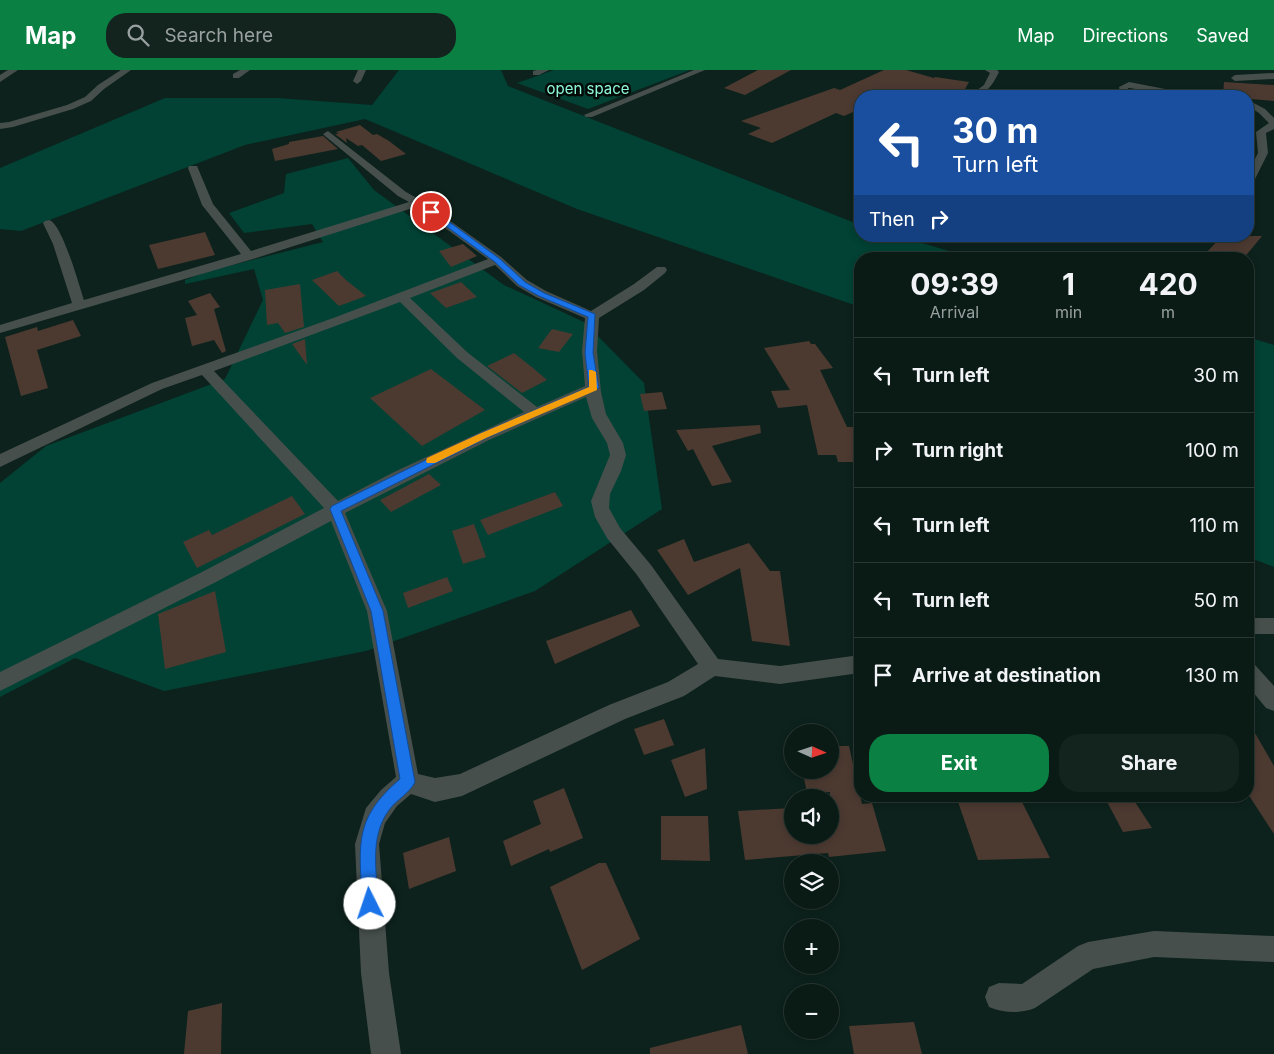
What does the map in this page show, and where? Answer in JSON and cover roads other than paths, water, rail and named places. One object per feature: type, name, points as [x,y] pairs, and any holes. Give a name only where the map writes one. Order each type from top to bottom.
[{"type":"street","points":[[0,80],[14,70]]},
{"type":"street","points":[[0,126],[10,125],[70,107],[88,99],[100,87],[126,70]]},
{"type":"street","points":[[236,76],[246,70]]},
{"type":"street","points":[[356,81],[362,70]]},
{"type":"street","points":[[536,73],[545,70]]},
{"type":"street","points":[[589,115],[701,70]]},
{"type":"street","points":[[982,90],[987,87],[995,72],[990,70]]},
{"type":"street","points":[[1232,74],[1274,76]]},
{"type":"street","points":[[1232,74],[1239,87]]},
{"type":"street","points":[[1124,90],[1123,87],[1129,85],[1155,90]]},
{"type":"street","points":[[1254,107],[1274,114]]},
{"type":"street","points":[[1254,108],[1274,123],[1271,127],[1261,132],[1264,154],[1254,172]]},
{"type":"street","points":[[328,134],[402,194],[418,203],[497,260],[522,283],[541,294],[592,316]]},
{"type":"street","points":[[193,168],[208,205],[249,256]]},
{"type":"street","points":[[0,329],[249,256],[418,203]]},
{"type":"street","points":[[49,223],[59,244],[80,306]]},
{"type":"street","points":[[0,461],[149,390],[497,260]]},
{"type":"street","points":[[592,316],[615,300],[639,288],[661,270]]},
{"type":"street","points":[[402,297],[462,355],[535,413]]},
{"type":"street","points":[[592,316],[589,353],[598,414],[617,448],[618,462],[604,488],[599,506],[608,524],[645,572],[712,667]]},
{"type":"street","points":[[204,369],[335,509],[377,611],[408,782]]},
{"type":"street","points":[[0,682],[206,578],[335,509],[482,436],[594,388]]},
{"type":"street","points":[[1254,626],[1274,626]]},
{"type":"street","points":[[408,782],[435,790],[462,785],[618,712],[676,689],[712,667],[780,674],[854,665]]},
{"type":"street","points":[[1254,679],[1274,702]]},
{"type":"street","points":[[386,1054],[375,973],[368,844],[375,817],[389,798],[408,782]]},
{"type":"street","points":[[999,997],[1025,998],[1088,956],[1154,944],[1274,949]]},
{"type":"park label","name":"open space","points":[[588,89]]}]
